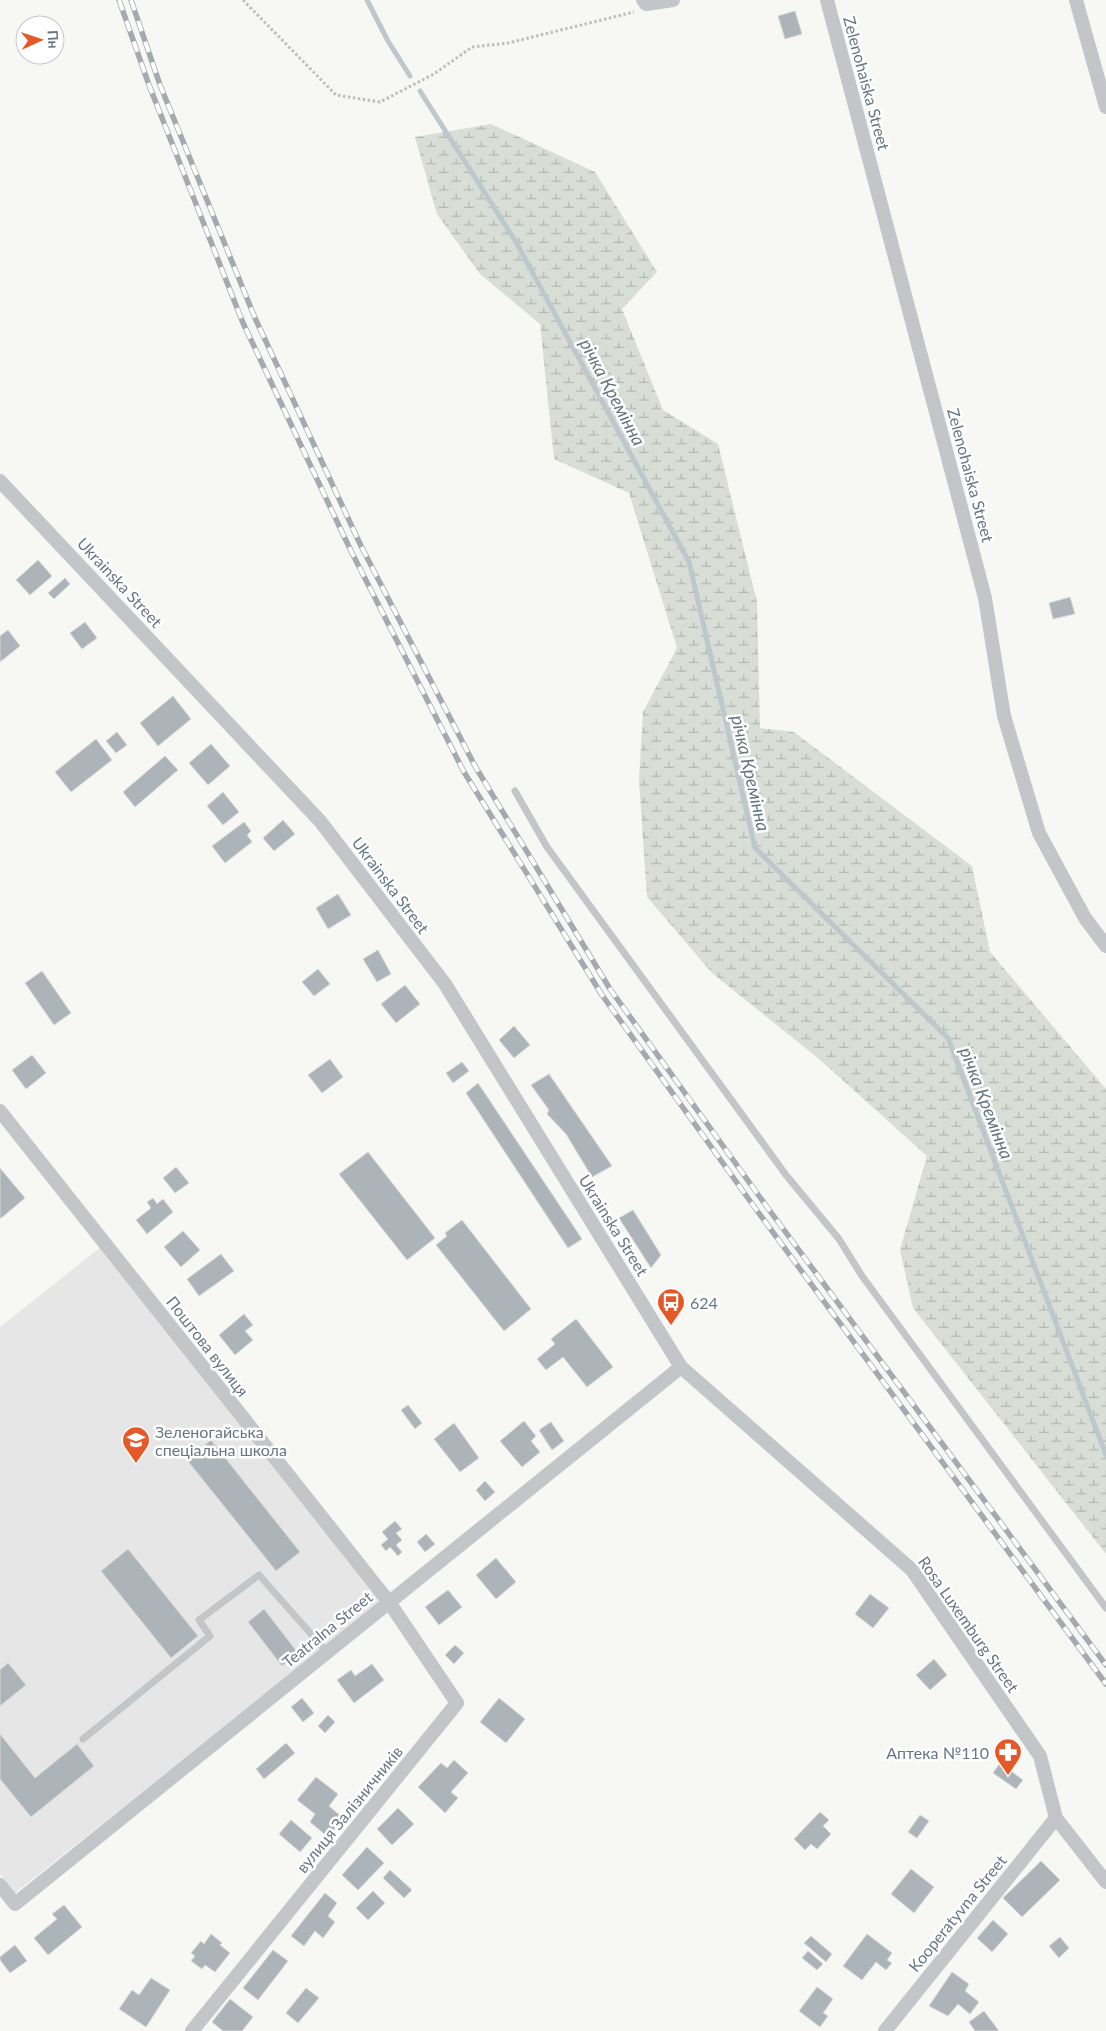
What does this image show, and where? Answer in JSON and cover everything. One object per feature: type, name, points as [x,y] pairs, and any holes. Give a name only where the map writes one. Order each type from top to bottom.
[{"type":"street","points":[[644,2],[674,0]]},
{"type":"street","name":"Zelenohaiska Street","points":[[827,0],[985,598],[1004,716],[1039,833],[1086,918],[1106,946]]},
{"type":"street","points":[[1076,0],[1106,107]]},
{"type":"street","name":"Ukrainska Street","points":[[0,481],[320,820],[445,984],[681,1367]]},
{"type":"street","name":"Поштова вулиця","points":[[0,1111],[389,1602]]},
{"type":"street","name":"Teatralna Street","points":[[0,1885],[14,1904],[681,1367]]},
{"type":"street","name":"Rosa Luxemburg Street","points":[[681,1367],[912,1570],[1040,1756],[1056,1818],[1106,1882]]},
{"type":"street","name":"вулиця Залізничників","points":[[192,2031],[457,1703],[389,1602]]},
{"type":"street","name":"Kooperatyvna Street","points":[[885,2031],[1056,1818]]},
{"type":"lane","points":[[514,791],[547,847],[786,1175],[839,1239],[862,1276],[1106,1608]]},
{"type":"lane","points":[[83,1739],[210,1636],[199,1620],[259,1575],[327,1652]]},
{"type":"path","points":[[242,0],[336,95],[380,102],[434,74],[472,47],[508,42],[632,14],[644,2]]},
{"type":"shaded area","name":"Зеленогайська спеціальна школа","points":[[101,1247],[382,1602],[15,1893],[0,1874],[0,1327]]},
{"type":"green space","points":[[491,124],[595,172],[657,272],[622,309],[663,410],[718,444],[757,602],[760,728],[794,732],[972,866],[990,952],[1106,1089],[1106,1554],[913,1308],[900,1250],[927,1156],[819,1059],[712,973],[647,897],[639,780],[643,712],[677,648],[629,493],[554,459],[540,324],[480,274],[437,214],[415,137]]},
{"type":"building","points":[[795,11],[802,34],[785,39],[778,16]]},
{"type":"building","points":[[38,560],[52,576],[30,595],[16,580]]},
{"type":"building","points":[[65,578],[70,584],[54,599],[48,593]]},
{"type":"building","points":[[1070,597],[1075,614],[1053,619],[1049,603]]},
{"type":"building","points":[[85,622],[97,638],[82,649],[70,633]]},
{"type":"building","points":[[8,630],[20,646],[0,662],[0,636]]},
{"type":"building","points":[[173,696],[191,719],[158,746],[140,723]]},
{"type":"building","points":[[117,732],[127,745],[116,753],[106,741]]},
{"type":"building","points":[[96,739],[112,760],[71,792],[55,772]]},
{"type":"building","points":[[211,744],[230,766],[208,785],[189,763]]},
{"type":"building","points":[[165,756],[178,770],[135,807],[123,792]]},
{"type":"building","points":[[223,792],[239,812],[223,825],[207,806]]},
{"type":"building","points":[[283,820],[295,834],[274,851],[263,838]]},
{"type":"building","points":[[244,822],[251,831],[247,835],[252,842],[225,863],[212,846]]},
{"type":"building","points":[[338,894],[351,915],[328,929],[316,908]]},
{"type":"building","points":[[378,950],[391,974],[377,982],[363,959]]},
{"type":"building","points":[[318,969],[330,984],[314,996],[302,982]]},
{"type":"building","points":[[42,971],[71,1013],[54,1025],[25,983]]},
{"type":"building","points":[[405,985],[420,1004],[396,1023],[381,1004]]},
{"type":"building","points":[[514,1026],[530,1045],[514,1058],[499,1040]]},
{"type":"building","points":[[32,1055],[46,1073],[26,1089],[12,1070]]},
{"type":"building","points":[[330,1059],[343,1077],[322,1093],[308,1075]]},
{"type":"building","points":[[462,1062],[469,1071],[453,1083],[446,1073]]},
{"type":"building","points":[[549,1074],[612,1166],[592,1177],[566,1134],[547,1114],[549,1110],[531,1085]]},
{"type":"building","points":[[478,1083],[582,1239],[568,1248],[466,1093]]},
{"type":"building","points":[[368,1152],[435,1238],[407,1260],[339,1174]]},
{"type":"building","points":[[176,1167],[189,1183],[175,1193],[163,1178]]},
{"type":"building","points":[[0,1168],[25,1198],[0,1219]]},
{"type":"building","points":[[153,1198],[157,1204],[163,1199],[173,1212],[147,1234],[136,1220],[151,1208],[147,1202]]},
{"type":"building","points":[[633,1210],[661,1255],[651,1268],[619,1218]]},
{"type":"building","points":[[462,1220],[531,1309],[504,1331],[436,1245],[447,1236],[445,1233]]},
{"type":"building","points":[[183,1231],[200,1250],[181,1267],[164,1247]]},
{"type":"building","points":[[221,1254],[234,1271],[199,1296],[187,1279]]},
{"type":"building","points":[[244,1314],[253,1325],[245,1331],[253,1340],[235,1355],[219,1335]]},
{"type":"building","points":[[576,1319],[613,1367],[587,1387],[563,1357],[546,1370],[537,1359],[555,1344],[551,1339]]},
{"type":"building","points":[[408,1405],[422,1423],[415,1429],[401,1410]]},
{"type":"building","points":[[524,1421],[536,1436],[531,1441],[540,1452],[522,1467],[500,1441]]},
{"type":"building","points":[[551,1422],[564,1441],[552,1450],[539,1430]]},
{"type":"building","points":[[454,1423],[479,1458],[460,1472],[434,1439]]},
{"type":"building","points":[[211,1440],[300,1552],[276,1571],[187,1460]]},
{"type":"building","points":[[485,1481],[495,1492],[485,1501],[476,1490]]},
{"type":"building","points":[[395,1521],[402,1529],[396,1533],[402,1540],[396,1545],[402,1552],[398,1556],[390,1547],[386,1551],[381,1545],[388,1539],[382,1532]]},
{"type":"building","points":[[426,1534],[435,1544],[425,1552],[417,1542]]},
{"type":"building","points":[[128,1549],[198,1636],[171,1658],[101,1571]]},
{"type":"building","points":[[496,1558],[516,1582],[496,1599],[476,1575]]},
{"type":"building","points":[[448,1590],[462,1607],[439,1625],[425,1607]]},
{"type":"building","points":[[870,1594],[889,1608],[873,1628],[855,1614]]},
{"type":"building","points":[[264,1609],[298,1653],[282,1666],[248,1622]]},
{"type":"building","points":[[455,1645],[464,1653],[454,1664],[445,1655]]},
{"type":"building","points":[[934,1659],[947,1675],[930,1690],[916,1675]]},
{"type":"building","points":[[8,1663],[26,1685],[0,1706],[0,1670]]},
{"type":"building","points":[[372,1664],[384,1680],[354,1703],[337,1680],[351,1670],[355,1676]]},
{"type":"building","points":[[302,1698],[314,1713],[303,1722],[291,1707]]},
{"type":"building","points":[[499,1698],[525,1719],[506,1743],[480,1722]]},
{"type":"building","points":[[328,1715],[335,1722],[325,1733],[318,1726]]},
{"type":"building","points":[[0,1734],[35,1778],[77,1744],[94,1766],[31,1817],[0,1779]]},
{"type":"building","points":[[286,1743],[295,1753],[264,1779],[256,1769]]},
{"type":"building","points":[[454,1760],[468,1773],[451,1792],[458,1798],[445,1813],[418,1787],[441,1763],[447,1768]]},
{"type":"building","name":"Аптека №110","points":[[1000,1763],[1023,1780],[1016,1789],[993,1773]]},
{"type":"building","points":[[316,1777],[338,1794],[329,1806],[343,1818],[328,1837],[310,1822],[315,1814],[297,1800]]},
{"type":"building","points":[[398,1808],[414,1824],[392,1845],[377,1829]]},
{"type":"building","points":[[820,1812],[829,1820],[823,1826],[831,1834],[817,1849],[811,1844],[805,1850],[794,1839]]},
{"type":"building","points":[[920,1815],[929,1821],[917,1838],[908,1832]]},
{"type":"building","points":[[291,1820],[312,1838],[300,1852],[279,1834]]},
{"type":"building","points":[[367,1847],[384,1863],[358,1890],[342,1875]]},
{"type":"building","points":[[1041,1861],[1060,1880],[1022,1917],[1003,1898]]},
{"type":"building","points":[[911,1869],[934,1887],[914,1913],[891,1894]]},
{"type":"building","points":[[390,1870],[412,1890],[404,1898],[383,1878]]},
{"type":"building","points":[[373,1891],[385,1903],[368,1920],[356,1908]]},
{"type":"building","points":[[325,1893],[337,1903],[328,1916],[335,1922],[323,1938],[315,1931],[304,1946],[291,1936]]},
{"type":"building","points":[[64,1905],[82,1927],[48,1955],[34,1938],[57,1919],[52,1914]]},
{"type":"building","points":[[993,1920],[1008,1934],[992,1952],[977,1938]]},
{"type":"building","points":[[211,1934],[230,1953],[215,1972],[205,1965],[202,1969],[191,1961],[195,1956],[191,1953],[201,1941],[204,1944]]},
{"type":"building","points":[[867,1934],[892,1953],[887,1960],[892,1963],[886,1970],[876,1962],[862,1980],[843,1966]]},
{"type":"building","points":[[811,1936],[832,1954],[826,1962],[804,1943]]},
{"type":"building","points":[[1060,1937],[1069,1948],[1059,1958],[1049,1946]]},
{"type":"building","points":[[15,1945],[27,1961],[10,1973],[0,1960],[0,1957]]},
{"type":"building","points":[[273,1950],[288,1961],[258,2000],[243,1988]]},
{"type":"building","points":[[808,1951],[823,1964],[817,1970],[802,1958]]},
{"type":"building","points":[[952,1972],[969,1984],[965,1991],[979,2002],[970,2014],[958,2004],[948,2016],[929,2006]]},
{"type":"building","points":[[151,1978],[170,1990],[146,2027],[119,2009],[132,1990],[139,1995]]},
{"type":"building","points":[[817,1987],[833,1999],[823,2013],[828,2016],[820,2027],[799,2011]]},
{"type":"building","points":[[306,1988],[319,1998],[298,2023],[286,2013]]},
{"type":"building","points":[[230,1999],[253,2017],[242,2031],[223,2031],[212,2022]]},
{"type":"building","points":[[984,2011],[999,2031],[975,2031],[969,2022]]},
{"type":"waterway","name":"річка Кремінна","points":[[367,0],[388,41],[410,76]]},
{"type":"waterway","name":"річка Кремінна","points":[[420,91],[516,242],[689,562],[755,848],[948,1038],[1106,1455]]},
{"type":"railway","points":[[119,0],[149,85],[243,323],[351,551],[464,772],[602,995],[758,1212],[1106,1684]]},
{"type":"railway","points":[[131,0],[160,85],[255,318],[361,546],[475,766],[610,989],[767,1207],[1106,1665]]},
{"type":"place","name":"624","points":[[671,1326]]},
{"type":"place","name":"Зеленогайська спеціальна школа","points":[[136,1464]]},
{"type":"place","name":"Аптека №110","points":[[1008,1776]]}]
